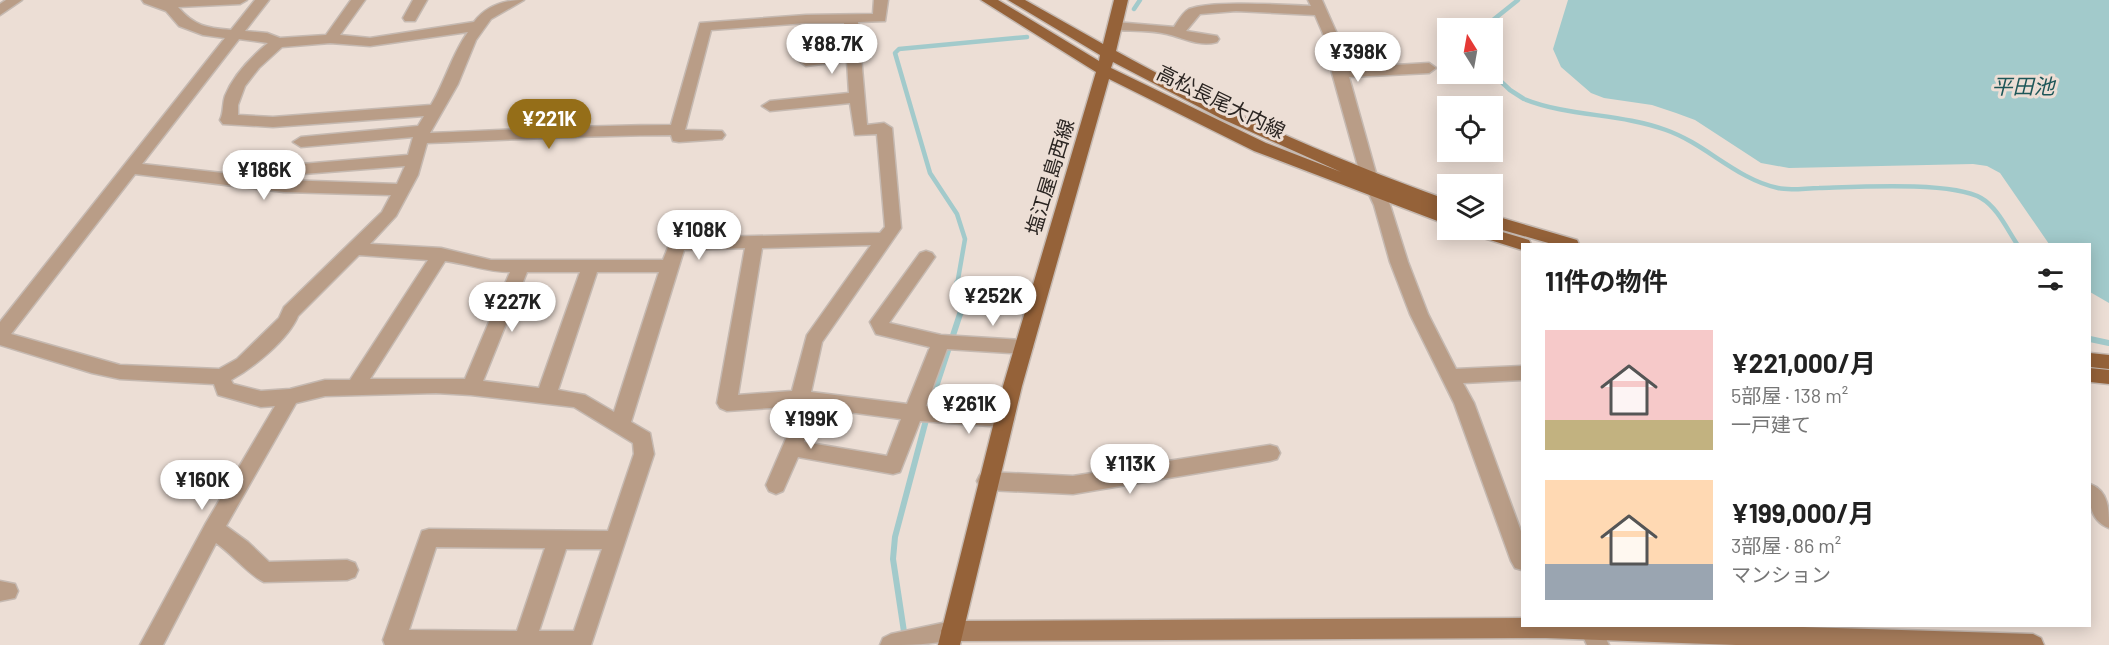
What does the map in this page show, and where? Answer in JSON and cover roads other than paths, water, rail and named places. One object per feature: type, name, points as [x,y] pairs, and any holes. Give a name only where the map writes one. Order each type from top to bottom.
[{"type":"main road","name":"高松長尾大内線","points":[[988,0],[1260,147],[1437,215]]},
{"type":"main road","name":"高松長尾大内線","points":[[1014,0],[1106,62],[1369,177],[1437,202]]},
{"type":"main road","name":"塩江屋島西線","points":[[950,638],[987,482],[1067,194],[1091,119],[1121,0]]},
{"type":"main road","points":[[1503,224],[1567,243]]},
{"type":"main road","points":[[1503,238],[1521,243]]},
{"type":"main road","points":[[2091,360],[2109,362]]},
{"type":"main road","points":[[2091,375],[2109,377]]},
{"type":"street","points":[[0,11],[15,0]]},
{"type":"street","points":[[154,2],[240,0]]},
{"type":"street","points":[[262,0],[129,168],[0,337],[92,366],[120,372],[221,377],[244,364],[286,322],[290,312],[387,216],[402,190],[422,135],[451,84],[478,26],[495,10],[517,0]]},
{"type":"street","points":[[330,39],[358,0]]},
{"type":"street","points":[[410,18],[420,0]]},
{"type":"street","points":[[717,135],[680,137],[677,130],[705,26],[806,19],[880,18],[881,0]]},
{"type":"street","points":[[154,2],[171,8],[184,23],[208,32],[267,37],[278,43]]},
{"type":"street","points":[[1178,32],[1192,12],[1200,9],[1318,6],[1331,36],[1339,73],[1369,177],[1378,194],[1403,273],[1419,314],[1464,403],[1493,476],[1521,558]]},
{"type":"street","points":[[776,485],[792,448],[806,399],[813,340],[893,228],[884,128],[860,131],[851,20]]},
{"type":"street","points":[[436,110],[273,122],[228,120],[231,114],[230,97],[268,50],[278,43],[330,39],[370,42],[478,26]]},
{"type":"street","points":[[1115,26],[1167,29],[1193,38],[1212,39]]},
{"type":"street","points":[[806,61],[854,56]]},
{"type":"street","points":[[1339,73],[1429,68]]},
{"type":"street","points":[[770,106],[857,97]]},
{"type":"street","points":[[284,186],[310,119]]},
{"type":"street","points":[[301,142],[422,135],[539,134],[578,130],[677,130]]},
{"type":"street","points":[[290,170],[414,160]]},
{"type":"street","points":[[129,168],[284,186],[402,190]]},
{"type":"street","points":[[620,425],[677,244],[885,239]]},
{"type":"street","points":[[755,242],[727,403],[806,399],[923,413],[1004,419]]},
{"type":"street","points":[[357,248],[473,258],[490,266],[670,266]]},
{"type":"street","points":[[355,387],[441,254]]},
{"type":"street","points":[[926,257],[879,322],[882,329],[948,342],[1024,347]]},
{"type":"street","points":[[471,387],[521,266]]},
{"type":"street","points":[[546,396],[591,266]]},
{"type":"street","points":[[792,448],[893,466],[923,413],[948,342]]},
{"type":"street","points":[[1450,377],[1521,373]]},
{"type":"street","points":[[221,377],[225,390],[261,399],[290,397],[325,388],[436,385],[578,400],[643,440],[644,454],[581,643],[394,640],[429,538],[615,540]]},
{"type":"street","points":[[151,645],[213,529],[290,397]]},
{"type":"street","points":[[987,482],[1073,485],[1270,453]]},
{"type":"street","points":[[2091,494],[2109,519]]},
{"type":"street","points":[[213,529],[241,549],[264,572],[347,570]]},
{"type":"street","points":[[525,641],[559,539]]},
{"type":"street","points":[[903,642],[950,638],[1123,638],[1546,627],[1595,637],[2033,645]]},
{"type":"water","name":"平田池","points":[[1568,0],[2109,0],[2109,303],[2091,293],[2091,243],[2048,243],[2000,173],[1987,166],[1973,164],[1789,168],[1761,163],[1695,120],[1652,105],[1604,98],[1591,93],[1561,67],[1553,49]]},
{"type":"waterway","points":[[1134,9],[1140,0]]},
{"type":"waterway","points":[[1496,18],[1518,0]]},
{"type":"waterway","points":[[957,284],[965,239],[957,214],[930,173],[895,53],[899,49],[1027,37]]},
{"type":"waterway","points":[[1503,83],[1524,99],[1541,105],[1631,121],[1666,130],[1681,136],[1748,177],[1778,188],[1903,186],[1949,189],[1967,193],[1981,198],[1992,207],[2016,243]]},
{"type":"waterway","points":[[906,645],[893,559],[895,537],[930,405],[961,311],[957,284]]},
{"type":"waterway","points":[[2091,339],[2109,343]]}]
